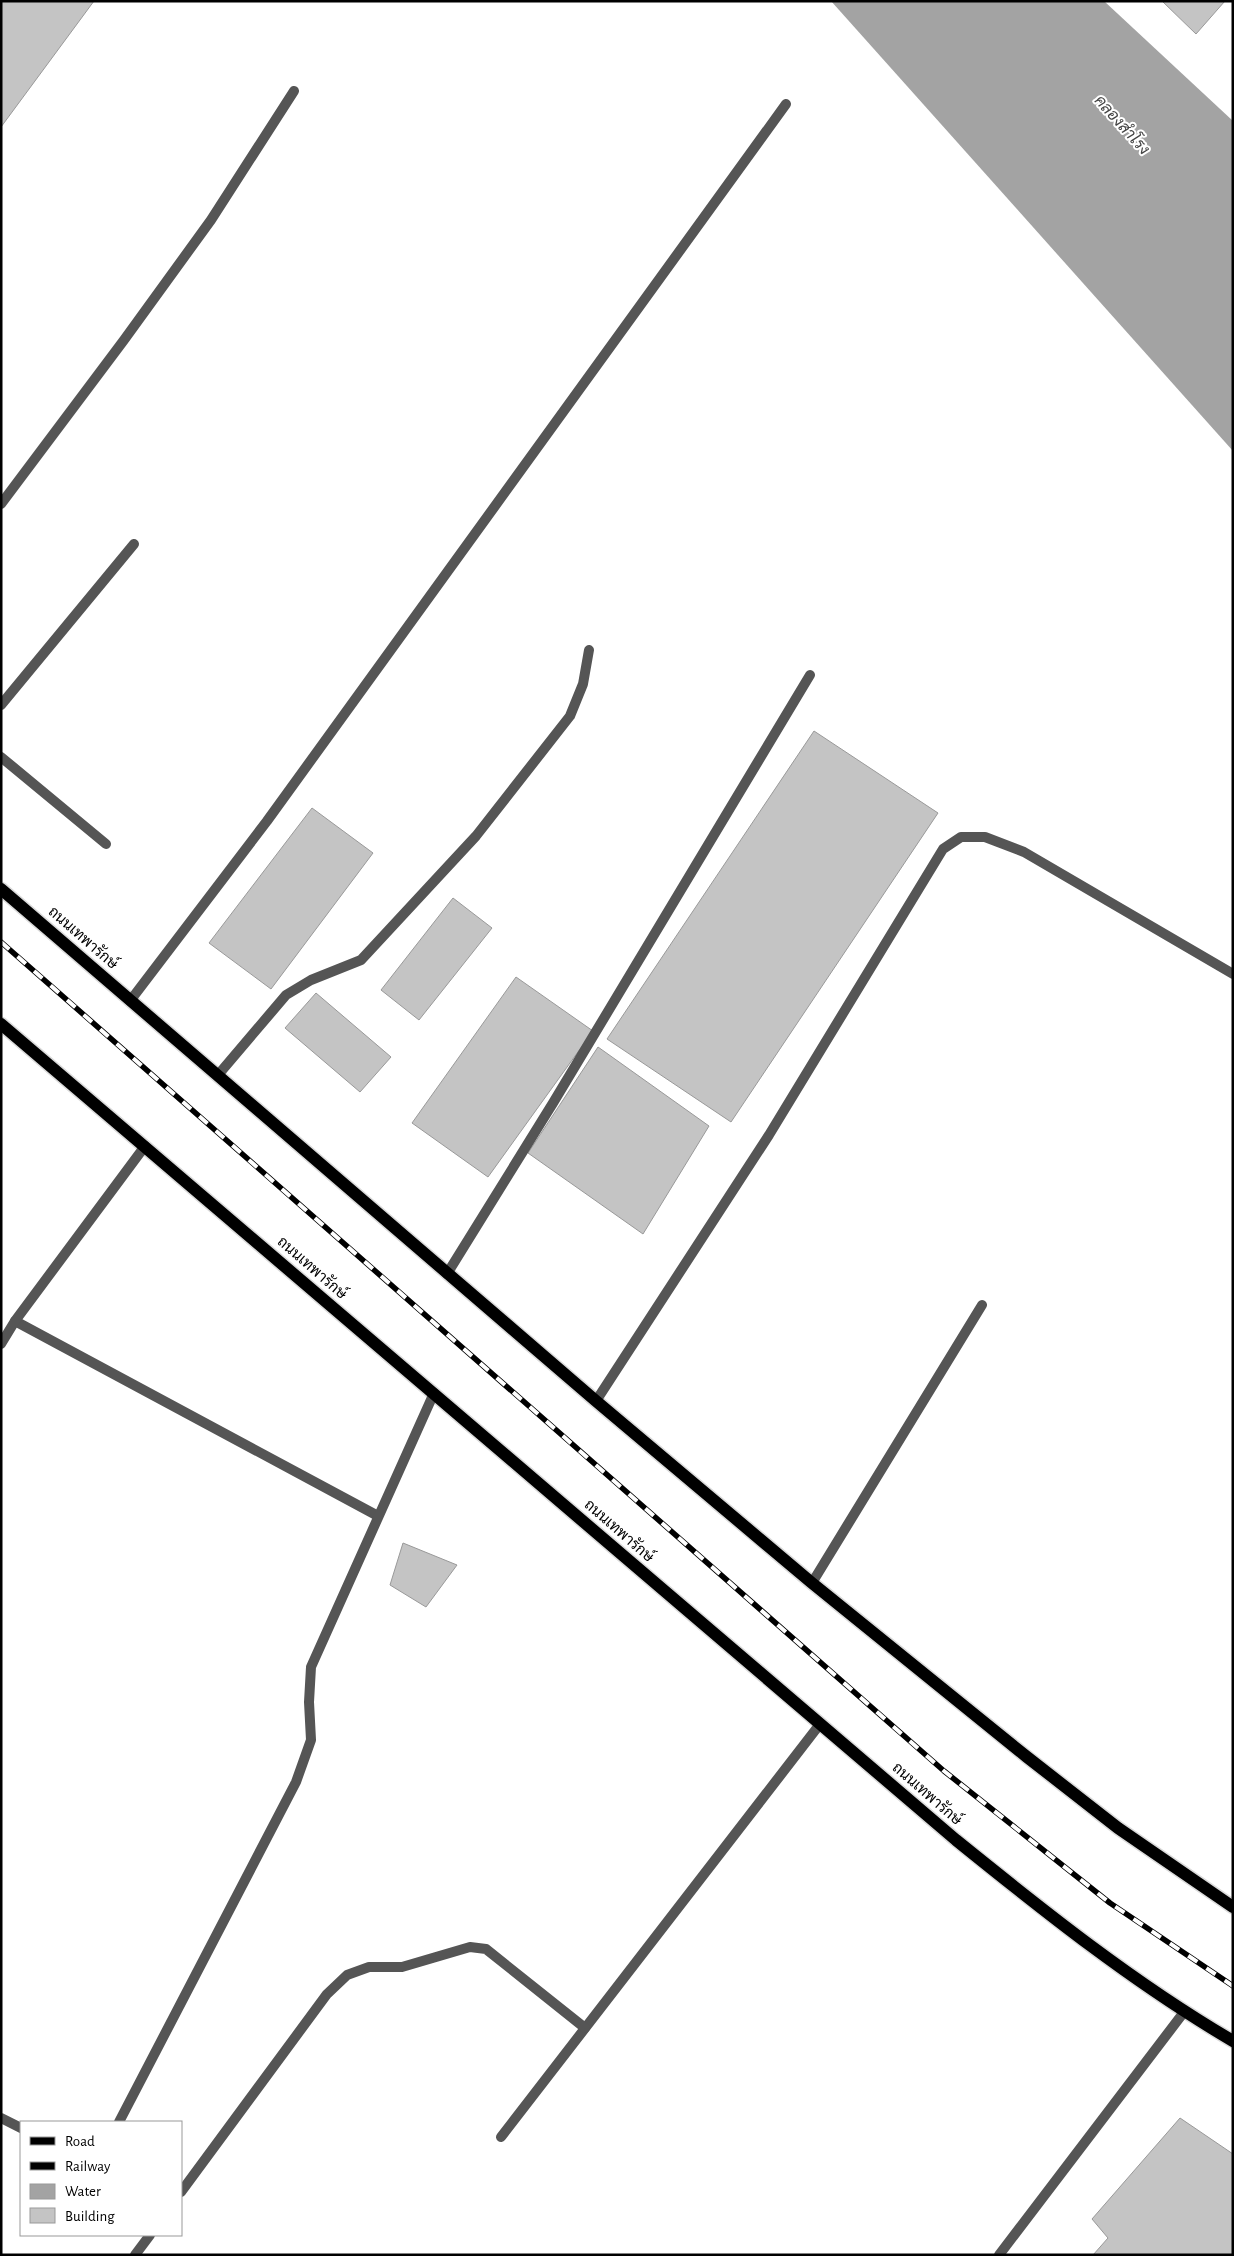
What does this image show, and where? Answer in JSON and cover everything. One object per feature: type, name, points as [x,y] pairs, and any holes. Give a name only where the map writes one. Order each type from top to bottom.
[{"type":"main road","name":"ถนนเทพารักษ์","points":[[1,888],[596,1402],[812,1583],[1118,1828],[1233,1907]]},
{"type":"main road","name":"ถนนเทพารักษ์","points":[[1,1024],[956,1840],[1101,1955],[1184,2012],[1233,2041]]},
{"type":"street","points":[[1,504],[211,220],[294,91]]},
{"type":"street","points":[[130,1001],[267,821],[786,104]]},
{"type":"street","points":[[1,705],[134,544]]},
{"type":"street","points":[[218,1075],[286,995],[311,980],[361,960],[476,836],[570,716],[583,684],[589,650]]},
{"type":"street","points":[[447,1274],[553,1103],[810,675]]},
{"type":"street","points":[[1,757],[106,844]]},
{"type":"street","points":[[596,1402],[769,1135],[943,849],[961,837],[985,837],[1024,852],[1233,974]]},
{"type":"street","points":[[1,1344],[15,1321],[145,1146]]},
{"type":"street","points":[[812,1583],[982,1305]]},
{"type":"street","points":[[15,1321],[378,1516]]},
{"type":"street","points":[[120,2121],[296,1782],[311,1740],[309,1702],[311,1667],[434,1394]]},
{"type":"street","points":[[501,2137],[820,1724]]},
{"type":"street","points":[[182,2191],[327,1994],[347,1975],[369,1967],[402,1967],[470,1947],[486,1949],[585,2028]]},
{"type":"street","points":[[999,2255],[1184,2012]]},
{"type":"street","points":[[1,2118],[20,2128]]},
{"type":"street","points":[[136,2255],[149,2236]]},
{"type":"water","name":"คลองสำโรง","points":[[831,1],[1104,1],[1233,121],[1233,451]]},
{"type":"building","points":[[1,1],[94,1],[1,127]]},
{"type":"building","points":[[1162,1],[1225,1],[1196,34]]},
{"type":"building","points":[[814,731],[938,813],[731,1122],[607,1039]]},
{"type":"building","points":[[312,808],[373,853],[271,989],[209,943]]},
{"type":"building","points":[[453,898],[492,928],[419,1020],[381,990]]},
{"type":"building","points":[[516,977],[593,1031],[488,1177],[412,1123]]},
{"type":"building","points":[[316,993],[391,1057],[360,1092],[285,1028]]},
{"type":"building","points":[[598,1047],[709,1126],[643,1234],[528,1153]]},
{"type":"building","points":[[403,1543],[457,1565],[426,1607],[390,1585]]},
{"type":"building","points":[[1180,2118],[1233,2154],[1233,2255],[1093,2255],[1108,2238],[1092,2219]]},
{"type":"railway","points":[[1,942],[944,1771],[1110,1903],[1233,1986]]}]
